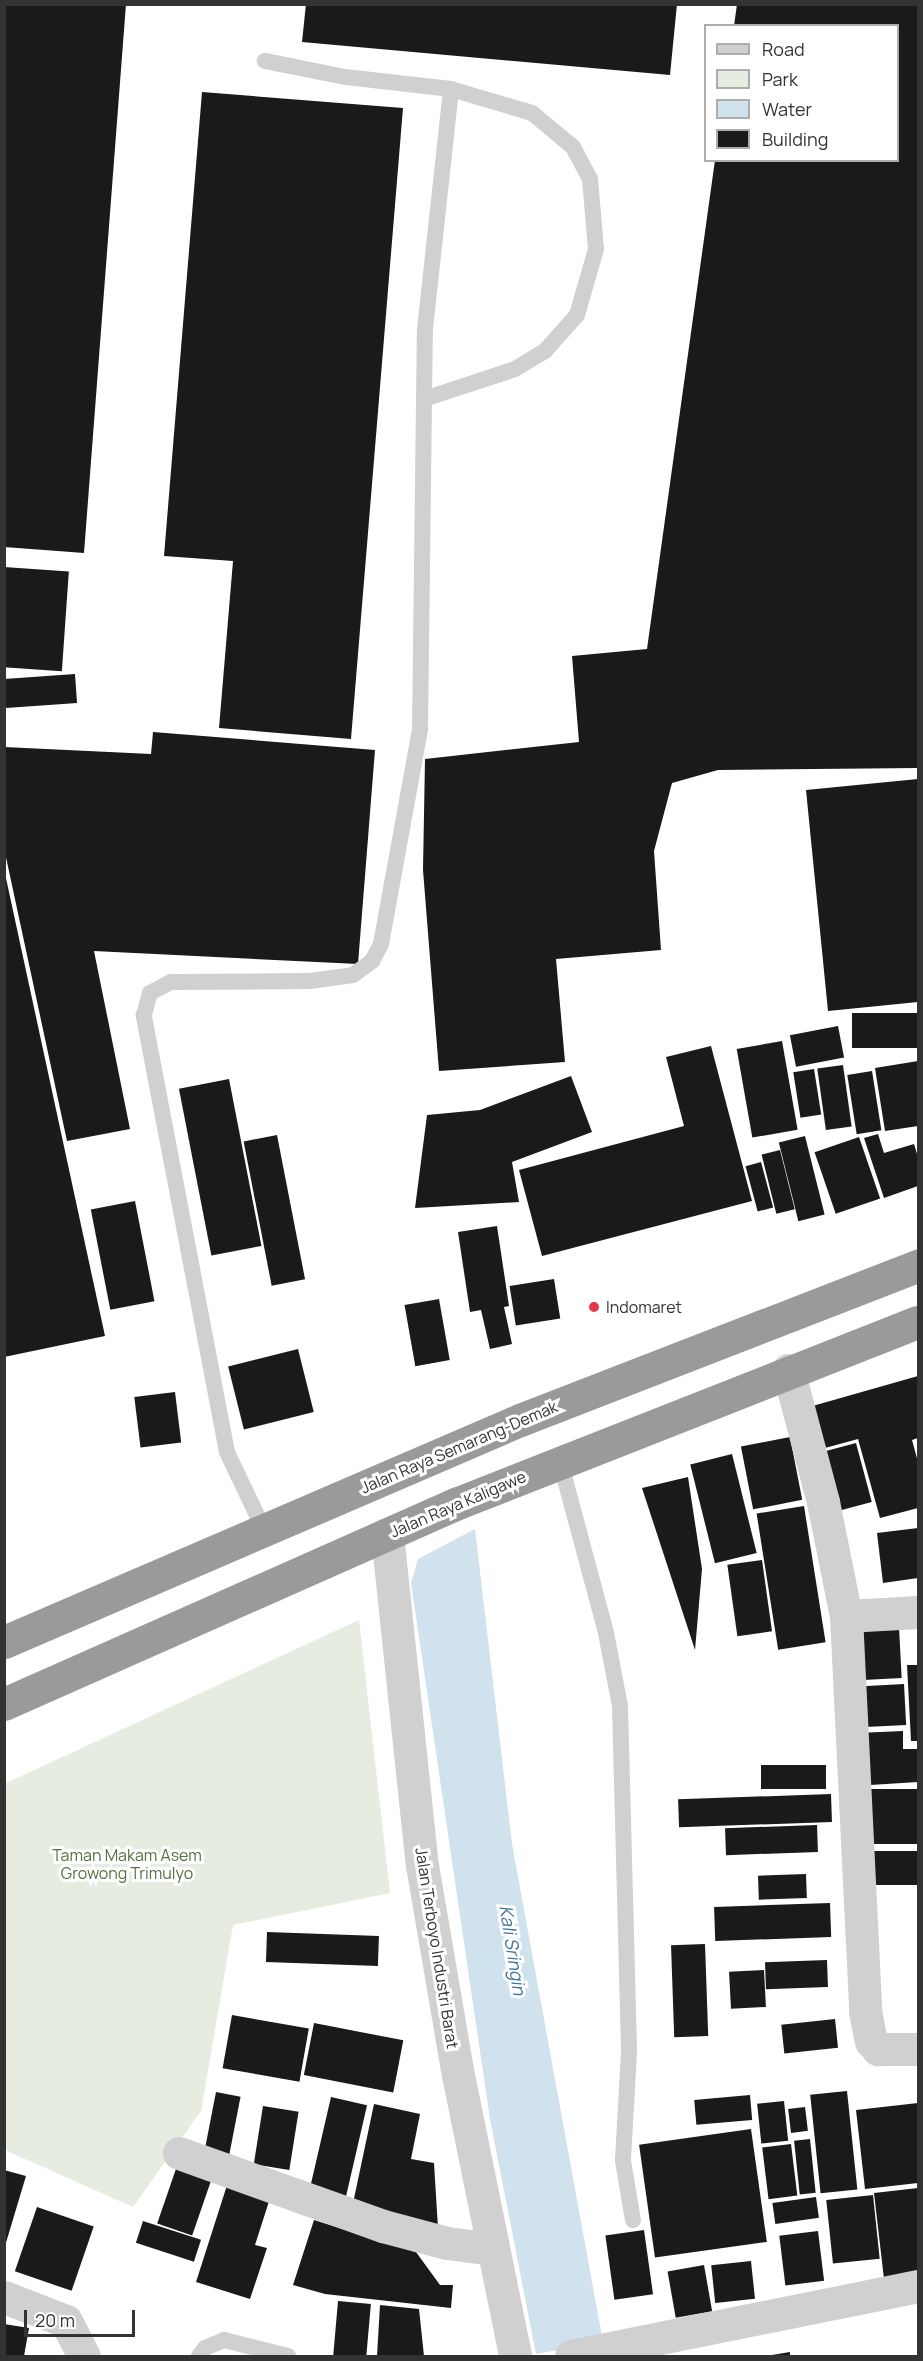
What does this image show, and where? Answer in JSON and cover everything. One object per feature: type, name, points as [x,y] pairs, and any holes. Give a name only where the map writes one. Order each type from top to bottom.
[{"type":"highway","name":"Jalan Raya Semarang-Demak","points":[[4,1642],[520,1420],[918,1266]]},
{"type":"highway","name":"Jalan Raya Kaligawe","points":[[4,1704],[388,1546],[560,1461],[788,1370],[918,1322]]},
{"type":"street","points":[[788,1370],[824,1502],[846,1616],[865,2011],[872,2041],[879,2049],[918,2049]]},
{"type":"street","name":"Jalan Terboyo Industri Barat","points":[[388,1546],[422,1865],[515,2356]]},
{"type":"street","points":[[846,1616],[918,1612]]},
{"type":"street","points":[[178,2153],[382,2226],[447,2243],[493,2249]]},
{"type":"street","points":[[571,2356],[623,2349],[918,2286]]},
{"type":"street","points":[[4,2297],[66,2321],[84,2356]]},
{"type":"lane","points":[[265,61],[345,77],[451,89],[532,113],[573,147],[590,179],[596,249],[577,315],[545,351],[515,369],[424,399]]},
{"type":"lane","points":[[264,1530],[233,1467],[211,1378],[144,1015],[150,993],[171,982],[310,981],[353,975],[372,961],[381,944],[420,729],[425,329],[451,89]]},
{"type":"lane","points":[[560,1461],[606,1633],[620,1706],[629,2052],[623,2161],[633,2220]]},
{"type":"lane","points":[[199,2356],[214,2342],[224,2340],[288,2356]]},
{"type":"green space","name":"Taman Makam Asem Growong Trimulyo","points":[[359,1620],[390,1893],[233,1925],[201,2111],[133,2207],[5,2150],[4,1784]]},
{"type":"water","name":"Kali Sringin","points":[[475,1529],[512,1844],[603,2342],[536,2354],[490,2119],[411,1583],[418,1559]]},
{"type":"building","points":[[4,4],[126,4],[84,553],[4,547]]},
{"type":"building","points":[[306,4],[677,4],[670,75],[302,42]]},
{"type":"building","points":[[737,4],[918,4],[918,768],[718,770],[672,783],[654,851],[661,950],[556,959],[565,1062],[439,1071],[423,870],[425,759],[579,742],[572,656],[647,649],[715,162],[899,162],[899,24],[734,24]]},
{"type":"building","points":[[202,92],[403,108],[351,739],[219,728],[233,561],[164,556]]},
{"type":"building","points":[[4,567],[69,572],[62,671],[4,667]]},
{"type":"building","points":[[75,674],[77,703],[6,708],[4,679]]},
{"type":"building","points":[[153,732],[375,750],[358,964],[94,951],[130,1129],[67,1141],[4,848],[4,747],[151,754]]},
{"type":"building","points":[[918,779],[918,1002],[828,1011],[806,790]]},
{"type":"building","points":[[4,869],[105,1336],[4,1357]]},
{"type":"building","points":[[852,1013],[918,1013],[918,1048],[852,1048]]},
{"type":"building","points":[[838,1026],[844,1057],[796,1067],[790,1035]]},
{"type":"building","points":[[782,1041],[798,1130],[752,1138],[737,1049]]},
{"type":"building","points":[[711,1046],[752,1201],[542,1256],[519,1170],[684,1126],[666,1057]]},
{"type":"building","points":[[918,1061],[918,1126],[885,1131],[875,1068]]},
{"type":"building","points":[[843,1065],[852,1126],[826,1130],[817,1069]]},
{"type":"building","points":[[814,1069],[821,1114],[800,1118],[793,1072]]},
{"type":"building","points":[[872,1071],[881,1130],[857,1134],[847,1075]]},
{"type":"building","points":[[571,1076],[592,1132],[512,1162],[519,1202],[415,1208],[427,1115],[480,1110]]},
{"type":"building","points":[[229,1079],[261,1246],[211,1256],[179,1089]]},
{"type":"building","points":[[878,1134],[884,1153],[914,1144],[918,1157],[918,1186],[884,1198],[864,1138]]},
{"type":"building","points":[[277,1135],[305,1279],[272,1286],[244,1141]]},
{"type":"building","points":[[805,1136],[825,1215],[798,1221],[779,1143]]},
{"type":"building","points":[[859,1137],[880,1198],[836,1214],[815,1152]]},
{"type":"building","points":[[780,1150],[795,1209],[776,1214],[762,1155]]},
{"type":"building","points":[[761,1162],[773,1207],[758,1212],[746,1166]]},
{"type":"building","points":[[135,1201],[154,1301],[110,1310],[91,1210]]},
{"type":"building","points":[[497,1226],[509,1306],[504,1307],[512,1344],[490,1349],[481,1310],[470,1312],[458,1232]]},
{"type":"building","points":[[554,1279],[560,1319],[516,1326],[510,1286]]},
{"type":"building","points":[[439,1299],[450,1360],[415,1366],[405,1305]]},
{"type":"building","points":[[298,1349],[314,1412],[244,1429],[228,1366]]},
{"type":"building","points":[[918,1376],[918,1438],[912,1440],[918,1462],[918,1508],[880,1518],[858,1439],[814,1451],[802,1409]]},
{"type":"building","points":[[175,1392],[181,1443],[141,1448],[134,1397]]},
{"type":"building","points":[[790,1437],[802,1500],[753,1509],[741,1447]]},
{"type":"building","points":[[856,1443],[872,1502],[839,1511],[823,1452]]},
{"type":"building","points":[[732,1454],[757,1553],[715,1563],[690,1464]]},
{"type":"building","points":[[688,1477],[702,1569],[695,1650],[642,1488]]},
{"type":"building","points":[[804,1506],[826,1642],[778,1650],[757,1514]]},
{"type":"building","points":[[918,1528],[918,1578],[883,1583],[877,1533]]},
{"type":"building","points":[[762,1560],[772,1631],[737,1636],[727,1565]]},
{"type":"building","points":[[899,1627],[902,1678],[854,1680],[851,1630]]},
{"type":"building","points":[[907,1665],[918,1665],[918,1741],[911,1741]]},
{"type":"building","points":[[904,1684],[906,1725],[855,1728],[853,1687]]},
{"type":"building","points":[[903,1731],[903,1749],[918,1749],[918,1782],[870,1785],[857,1733]]},
{"type":"building","points":[[761,1765],[826,1765],[826,1789],[761,1789]]},
{"type":"building","points":[[863,1789],[918,1789],[918,1844],[863,1844]]},
{"type":"building","points":[[831,1794],[832,1822],[679,1827],[678,1799]]},
{"type":"building","points":[[817,1825],[818,1852],[726,1855],[725,1828]]},
{"type":"building","points":[[867,1851],[918,1851],[918,1885],[867,1885]]},
{"type":"building","points":[[806,1874],[807,1898],[759,1900],[758,1876]]},
{"type":"building","points":[[830,1903],[831,1937],[715,1941],[714,1907]]},
{"type":"building","points":[[267,1932],[379,1936],[378,1966],[266,1962]]},
{"type":"building","points":[[705,1944],[708,2036],[674,2037],[671,1945]]},
{"type":"building","points":[[827,1960],[828,1987],[766,1989],[765,1962]]},
{"type":"building","points":[[764,1970],[766,2007],[731,2009],[729,1972]]},
{"type":"building","points":[[232,2015],[309,2029],[299,2082],[223,2068]]},
{"type":"building","points":[[835,2019],[838,2048],[784,2053],[781,2025]]},
{"type":"building","points":[[314,2023],[403,2040],[393,2092],[304,2075]]},
{"type":"building","points":[[847,2091],[857,2189],[821,2193],[810,2095]]},
{"type":"building","points":[[216,2092],[241,2097],[228,2164],[203,2159]]},
{"type":"building","points":[[750,2095],[752,2120],[696,2125],[694,2100]]},
{"type":"building","points":[[331,2097],[367,2105],[345,2201],[309,2192]]},
{"type":"building","points":[[784,2101],[788,2141],[761,2144],[757,2104]]},
{"type":"building","points":[[918,2103],[918,2183],[865,2189],[856,2110]]},
{"type":"building","points":[[374,2104],[420,2114],[411,2159],[434,2163],[438,2228],[352,2208]]},
{"type":"building","points":[[263,2106],[299,2112],[289,2170],[254,2164]]},
{"type":"building","points":[[805,2107],[808,2131],[791,2133],[788,2109]]},
{"type":"building","points":[[751,2129],[767,2242],[655,2258],[639,2145]]},
{"type":"building","points":[[810,2139],[816,2193],[800,2194],[794,2141]]},
{"type":"building","points":[[791,2144],[797,2196],[769,2199],[762,2148]]},
{"type":"building","points":[[178,2163],[213,2175],[192,2236],[157,2224]]},
{"type":"building","points":[[4,2170],[26,2176],[5,2246],[4,2246]]},
{"type":"building","points":[[229,2179],[272,2192],[255,2245],[267,2248],[250,2299],[196,2282]]},
{"type":"building","points":[[918,2188],[917,2275],[884,2279],[874,2193]]},
{"type":"building","points":[[873,2195],[880,2259],[833,2264],[826,2200]]},
{"type":"building","points":[[816,2197],[819,2218],[775,2224],[772,2203]]},
{"type":"building","points":[[37,2207],[94,2227],[72,2291],[15,2271]]},
{"type":"building","points":[[314,2220],[416,2252],[440,2285],[453,2285],[451,2308],[325,2294],[293,2285]]},
{"type":"building","points":[[143,2221],[201,2240],[194,2262],[136,2243]]},
{"type":"building","points":[[644,2230],[653,2294],[614,2300],[605,2235]]},
{"type":"building","points":[[818,2231],[824,2281],[785,2285],[779,2236]]},
{"type":"building","points":[[751,2261],[755,2299],[715,2303],[711,2265]]},
{"type":"building","points":[[704,2265],[712,2311],[676,2318],[668,2271]]},
{"type":"building","points":[[338,2301],[371,2304],[366,2356],[333,2356]]},
{"type":"building","points":[[380,2305],[419,2309],[424,2356],[377,2356]]},
{"type":"building","points":[[4,2324],[29,2328],[24,2356],[4,2356]]},
{"type":"building","points":[[790,2352],[790,2356],[772,2356],[772,2355]]},
{"type":"place","name":"Indomaret","points":[[594,1307]]}]
